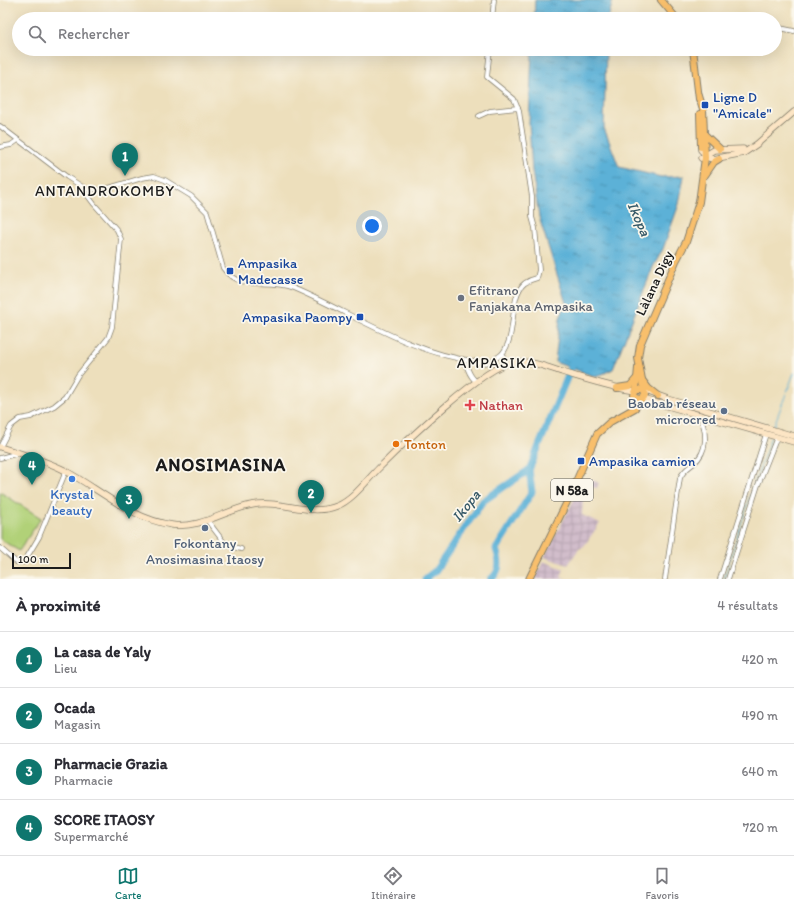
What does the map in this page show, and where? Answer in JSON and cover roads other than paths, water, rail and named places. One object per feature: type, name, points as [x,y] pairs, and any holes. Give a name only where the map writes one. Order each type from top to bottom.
[{"type":"main road","points":[[661,0],[671,12]]},
{"type":"main road","name":"Làlana Digy","points":[[639,378],[638,354],[645,329],[686,242],[695,215],[703,178],[699,96],[694,56]]},
{"type":"main road","name":"Làlana Digy","points":[[695,215],[705,134],[703,109],[699,96]]},
{"type":"main road","points":[[705,134],[720,149]]},
{"type":"main road","points":[[703,178],[711,166],[719,158]]},
{"type":"main road","points":[[615,388],[630,386],[639,378]]},
{"type":"main road","points":[[635,393],[637,399],[642,399],[645,393],[639,378]]},
{"type":"main road","points":[[626,413],[635,393],[639,378]]},
{"type":"main road","points":[[639,378],[658,396]]},
{"type":"main road","points":[[635,393],[643,390]]},
{"type":"main road","name":"N 58a","points":[[529,579],[566,504],[597,434],[610,422],[634,408],[642,399]]},
{"type":"street","points":[[493,12],[494,0]]},
{"type":"street","points":[[782,28],[794,31]]},
{"type":"street","points":[[82,188],[94,191],[102,190],[154,176],[165,180],[191,196],[207,212],[219,254],[224,268],[229,276],[242,283],[266,282],[292,287],[428,350],[463,360],[488,363],[502,354],[510,341],[517,295],[524,283],[537,278],[539,270],[525,142],[518,108],[514,99],[487,77],[489,56]]},
{"type":"street","points":[[479,116],[490,111],[518,108]]},
{"type":"street","points":[[702,154],[709,158],[719,158],[744,153],[794,112]]},
{"type":"street","points":[[0,126],[82,188],[117,230],[121,239],[112,328],[108,338],[78,375],[65,397],[54,406],[31,417],[20,419],[11,426],[0,447],[66,471],[120,505],[146,518],[173,525],[192,525],[249,505],[259,503],[311,509],[337,506],[351,496],[399,448],[476,381],[506,363],[520,362],[542,366],[635,393]]},
{"type":"street","points":[[0,148],[11,145],[18,140]]},
{"type":"street","points":[[702,154],[720,149],[736,151],[750,149]]},
{"type":"street","points":[[502,354],[506,363]]},
{"type":"street","points":[[463,360],[467,365],[470,377],[476,381]]},
{"type":"street","points":[[643,390],[767,431]]},
{"type":"street","points":[[642,399],[778,434],[794,436]]},
{"type":"street","points":[[665,579],[680,478],[699,457],[704,448],[705,431],[699,414]]},
{"type":"street","points":[[720,579],[767,431]]},
{"type":"street","points":[[778,434],[794,442]]},
{"type":"street","points":[[728,579],[758,485],[778,434]]},
{"type":"street","points":[[0,458],[19,453]]},
{"type":"street","points":[[0,548],[16,562],[21,563],[27,559],[66,471]]},
{"type":"street","points":[[206,520],[226,545],[241,549]]},
{"type":"water","points":[[535,0],[613,0],[610,12],[534,12]]},
{"type":"water","points":[[532,56],[606,56],[604,128],[619,167],[661,177],[684,176],[679,204],[663,249],[653,267],[613,369],[596,377],[555,362],[560,318],[566,303],[539,217],[532,171],[529,123]]},
{"type":"waterway","name":"Ikopa","points":[[491,579],[497,573],[499,566],[496,549],[532,492],[529,470],[574,361]]},
{"type":"waterway","points":[[773,428],[794,373]]},
{"type":"waterway","points":[[724,579],[749,499],[771,437]]},
{"type":"waterway","name":"Ikopa","points":[[425,579],[435,571],[483,501],[529,470]]},
{"type":"place","name":"Ligne D \"Amicale\"","points":[[705,105]]},
{"type":"place","name":"La casa de Yaly","points":[[125,176]]},
{"type":"place","name":"Ampasika Madecasse","points":[[230,271]]},
{"type":"place","name":"Efitrano Fanjakana Ampasika","points":[[461,298]]},
{"type":"place","name":"Ampasika Paompy","points":[[360,317]]},
{"type":"place","name":"Nathan","points":[[470,405]]},
{"type":"place","name":"Baobab réseau microcred","points":[[724,411]]},
{"type":"place","name":"Tonton","points":[[396,444]]},
{"type":"place","name":"Ampasika camion","points":[[581,461]]},
{"type":"place","name":"Krystal beauty","points":[[72,479]]},
{"type":"place","name":"SCORE ITAOSY","points":[[32,485]]},
{"type":"place","name":"Ocada","points":[[311,513]]},
{"type":"place","name":"Pharmacie Grazia","points":[[129,519]]},
{"type":"place","name":"Fokontany Anosimasina Itaosy","points":[[205,528]]},
{"type":"district","name":"ANTANDROKOMBY","points":[[105,191]]},
{"type":"district","name":"AMPASIKA","points":[[497,363]]},
{"type":"district","name":"ANOSIMASINA","points":[[221,465]]}]
